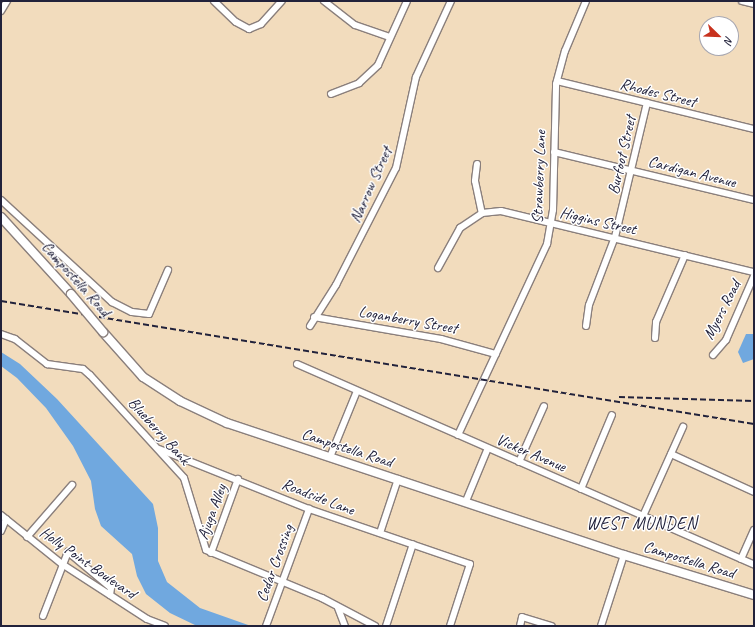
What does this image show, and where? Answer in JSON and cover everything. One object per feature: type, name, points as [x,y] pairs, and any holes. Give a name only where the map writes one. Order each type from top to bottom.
[{"type":"main road","name":"Campostella Road","points":[[1,217],[143,376],[180,401],[227,423],[466,501],[624,555],[754,595]]},
{"type":"street","points":[[1,11],[7,1]]},
{"type":"street","points":[[214,1],[236,22],[249,29],[261,24],[282,1]]},
{"type":"street","points":[[324,1],[355,25],[390,37]]},
{"type":"street","points":[[331,94],[359,83],[369,76],[378,65],[406,1]]},
{"type":"street","name":"Narrow Street","points":[[310,326],[314,317],[336,285],[396,168],[416,77],[451,1]]},
{"type":"street","name":"Strawberry Lane","points":[[458,435],[536,270],[552,223],[557,81],[565,51],[586,1]]},
{"type":"street","points":[[742,1],[754,4]]},
{"type":"street","name":"Rhodes Street","points":[[557,81],[754,129]]},
{"type":"street","name":"Burfoot Street","points":[[586,326],[589,305],[615,238],[647,103]]},
{"type":"street","name":"Cardigan Avenue","points":[[554,152],[754,200]]},
{"type":"street","points":[[478,164],[475,181],[482,213]]},
{"type":"street","points":[[1,200],[112,302],[132,312],[149,314],[168,270]]},
{"type":"street","name":"Higgins Street","points":[[438,268],[460,228],[482,213],[501,211],[754,272]]},
{"type":"street","points":[[655,338],[656,322],[685,255]]},
{"type":"street","name":"Myers Road","points":[[713,355],[726,340],[754,276]]},
{"type":"street","name":"Loganberry Street","points":[[314,317],[455,342],[496,354]]},
{"type":"street","name":"Blueberry Bank","points":[[1,334],[15,339],[45,364],[83,369],[158,448],[184,478],[204,546],[211,553]]},
{"type":"street","name":"Vicker Avenue","points":[[297,364],[754,565]]},
{"type":"street","points":[[330,457],[357,391]]},
{"type":"street","points":[[519,462],[544,406]]},
{"type":"street","points":[[581,488],[612,415]]},
{"type":"street","points":[[643,516],[683,428]]},
{"type":"street","name":"Roadside Lane","points":[[158,448],[238,479],[309,509],[470,564],[450,626]]},
{"type":"street","points":[[466,501],[488,448]]},
{"type":"street","points":[[671,454],[754,492]]},
{"type":"street","name":"Ajuga Alley","points":[[211,553],[238,479]]},
{"type":"street","points":[[380,533],[398,479]]},
{"type":"street","points":[[27,537],[72,484]]},
{"type":"street","name":"Cedar Crossing","points":[[266,626],[309,509]]},
{"type":"street","points":[[1,531],[3,517]]},
{"type":"street","name":"Holly Point Boulevard","points":[[3,517],[62,564],[147,619],[165,626]]},
{"type":"street","points":[[741,559],[754,530]]},
{"type":"street","points":[[386,626],[413,544]]},
{"type":"street","points":[[43,616],[62,564],[68,552],[111,588],[110,595]]},
{"type":"street","points":[[211,553],[322,598],[338,608],[375,626]]},
{"type":"street","points":[[601,626],[624,555]]},
{"type":"street","points":[[338,608],[345,626]]},
{"type":"street","points":[[520,626],[522,617],[552,626]]},
{"type":"water","points":[[746,334],[754,334],[754,359],[743,363],[738,352]]},
{"type":"water","points":[[1,352],[20,364],[57,399],[153,504],[158,528],[158,561],[167,582],[200,608],[251,626],[197,626],[170,613],[146,594],[137,576],[132,554],[101,526],[95,509],[91,481],[73,446],[46,408],[17,378],[1,366]]},
{"type":"railway","points":[[1,301],[754,424]]},
{"type":"railway","points":[[619,397],[754,401]]},
{"type":"district","name":"WEST MUNDEN","points":[[642,524]]}]
